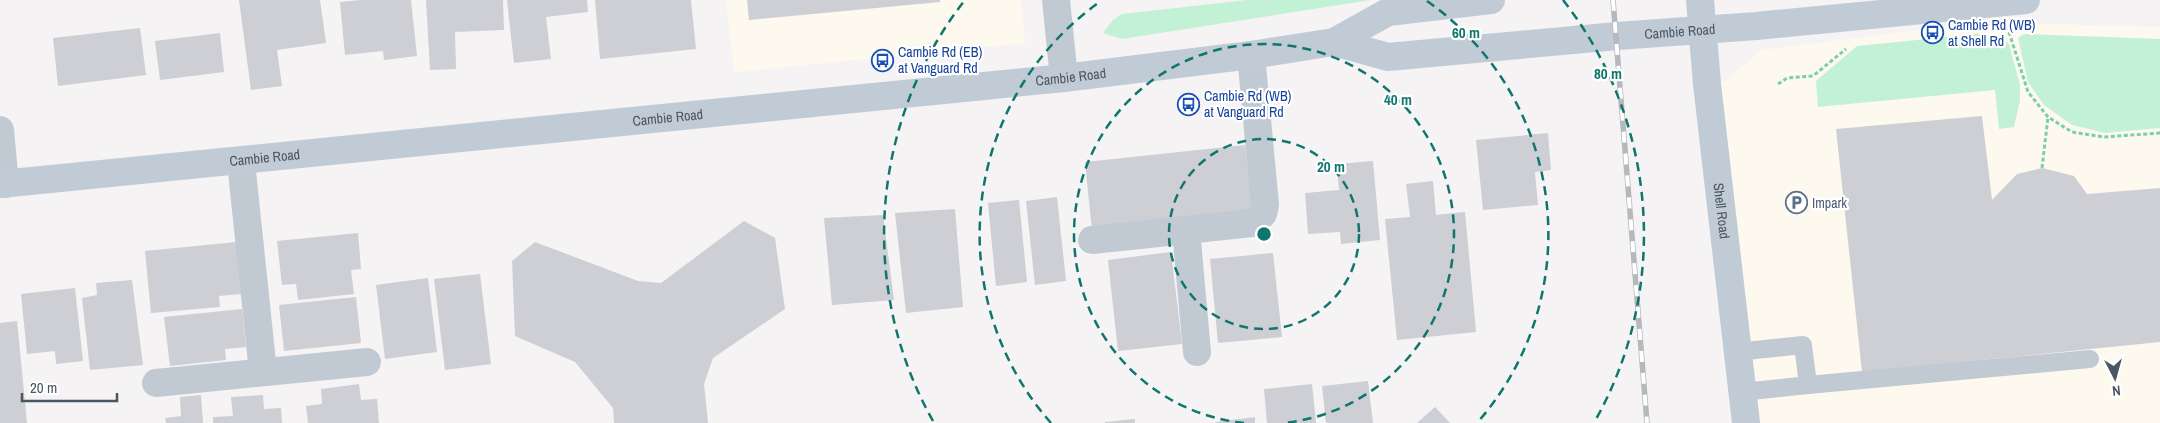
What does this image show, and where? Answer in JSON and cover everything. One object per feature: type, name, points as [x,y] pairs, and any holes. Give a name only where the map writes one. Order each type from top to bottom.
[{"type":"main road","name":"Cambie Road","points":[[2,184],[241,162],[1064,78],[1252,55],[1334,42],[1388,12],[1491,0]]},
{"type":"main road","name":"Shell Road","points":[[1700,0],[1701,30],[1736,352],[1746,423]]},
{"type":"main road","name":"Cambie Road","points":[[1334,42],[1388,57],[1776,25],[2026,0]]},
{"type":"street","points":[[1056,0],[1064,78]]},
{"type":"street","points":[[1092,240],[1252,223],[1263,214],[1265,205],[1252,55]]},
{"type":"street","points":[[0,130],[2,184]]},
{"type":"street","points":[[241,162],[264,372]]},
{"type":"street","points":[[1186,230],[1197,352]]},
{"type":"street","points":[[156,383],[368,362]]},
{"type":"lane","points":[[1736,352],[1804,345],[1808,385]]},
{"type":"lane","points":[[1742,392],[2090,358]]},
{"type":"path","points":[[2007,29],[2028,92],[2048,117],[2072,132],[2104,137],[2160,133]]},
{"type":"path","points":[[1778,84],[1787,78],[1813,76],[1849,47]]},
{"type":"path","points":[[2042,168],[2048,117]]},
{"type":"shaded area","points":[[726,0],[1021,0],[1025,43],[734,72]]},
{"type":"shaded area","points":[[1981,22],[2160,27],[2160,423],[1760,423],[1721,84],[1762,50]]},
{"type":"green space","points":[[1247,0],[1371,0],[1122,39],[1103,33],[1113,20],[1122,14]]},
{"type":"green space","points":[[1977,34],[1999,37],[2009,44],[2020,85],[2020,101],[2014,127],[1999,129],[1995,90],[1818,107],[1816,81],[1857,46]]},
{"type":"green space","points":[[2024,34],[2160,39],[2160,128],[2105,133],[2072,125],[2044,105],[2028,82],[2018,38]]},
{"type":"building","points":[[239,0],[320,0],[326,43],[277,50],[282,86],[251,90]]},
{"type":"building","points":[[411,0],[417,56],[384,60],[383,51],[345,55],[340,2]]},
{"type":"building","points":[[426,0],[503,0],[504,30],[455,32],[456,69],[430,70]]},
{"type":"building","points":[[507,0],[587,0],[588,12],[546,17],[551,59],[514,63]]},
{"type":"building","points":[[595,0],[691,0],[696,49],[600,59]]},
{"type":"building","points":[[747,0],[940,0],[940,2],[749,20]]},
{"type":"building","points":[[140,28],[146,75],[58,86],[53,38]]},
{"type":"building","points":[[220,33],[224,72],[160,80],[155,41]]},
{"type":"building","points":[[1982,116],[1992,200],[2017,174],[2042,168],[2074,176],[2087,194],[2160,188],[2160,342],[1862,372],[1836,129]]},
{"type":"building","points":[[1548,133],[1551,170],[1535,172],[1538,205],[1483,210],[1476,140]]},
{"type":"building","points":[[1245,145],[1253,214],[1092,231],[1085,162]]},
{"type":"building","points":[[1373,161],[1380,240],[1341,244],[1340,232],[1308,234],[1305,193],[1339,190],[1337,164]]},
{"type":"building","points":[[1433,181],[1436,215],[1465,212],[1476,332],[1397,340],[1385,219],[1410,217],[1406,184]]},
{"type":"building","points":[[1057,197],[1066,281],[1035,285],[1026,201]]},
{"type":"building","points":[[1019,200],[1027,282],[996,286],[988,203]]},
{"type":"building","points":[[955,209],[963,307],[906,313],[895,213]]},
{"type":"building","points":[[883,215],[894,300],[832,305],[824,218]]},
{"type":"building","points":[[744,221],[775,238],[785,309],[713,358],[704,384],[708,423],[614,423],[613,408],[575,362],[515,336],[512,261],[535,242],[638,281],[661,283]]},
{"type":"building","points":[[358,233],[361,269],[351,270],[354,294],[298,300],[296,284],[282,285],[277,241]]},
{"type":"building","points":[[236,242],[241,294],[219,296],[220,307],[151,313],[145,251]]},
{"type":"building","points":[[1171,252],[1182,344],[1118,351],[1108,260]]},
{"type":"building","points":[[1273,253],[1282,337],[1218,343],[1210,259]]},
{"type":"building","points":[[480,274],[491,364],[445,370],[434,279]]},
{"type":"building","points":[[428,278],[437,352],[385,359],[376,285]]},
{"type":"building","points":[[132,280],[143,365],[90,370],[82,298],[97,295],[96,283]]},
{"type":"building","points":[[75,288],[83,361],[56,364],[55,351],[27,354],[21,294]]},
{"type":"building","points":[[356,297],[361,343],[284,351],[279,305]]},
{"type":"building","points":[[242,309],[246,347],[225,349],[226,360],[170,366],[164,317]]},
{"type":"building","points":[[17,321],[27,423],[0,423],[0,323]]},
{"type":"building","points":[[1368,381],[1373,423],[1326,423],[1322,386]]},
{"type":"building","points":[[359,384],[361,400],[377,399],[379,423],[308,423],[306,406],[322,404],[321,389]]},
{"type":"building","points":[[1312,384],[1316,423],[1267,423],[1264,389]]},
{"type":"building","points":[[201,395],[203,423],[166,423],[165,418],[181,416],[180,397]]},
{"type":"building","points":[[263,395],[264,409],[281,408],[282,423],[213,423],[213,417],[233,416],[231,397]]},
{"type":"building","points":[[1435,407],[1450,423],[1417,423]]},
{"type":"building","points":[[1255,417],[1255,423],[1215,422]]},
{"type":"building","points":[[1135,419],[1135,423],[1105,423],[1105,422]]},
{"type":"railway","points":[[1613,0],[1647,423]]},
{"type":"place","name":"Cambie Rd (WB) at Shell Rd","points":[[1932,33]]},
{"type":"place","name":"Cambie Rd (EB) at Vanguard Rd","points":[[882,60]]},
{"type":"place","name":"Cambie Rd (WB) at Vanguard Rd","points":[[1188,104]]},
{"type":"place","name":"Impark","points":[[1796,203]]}]
